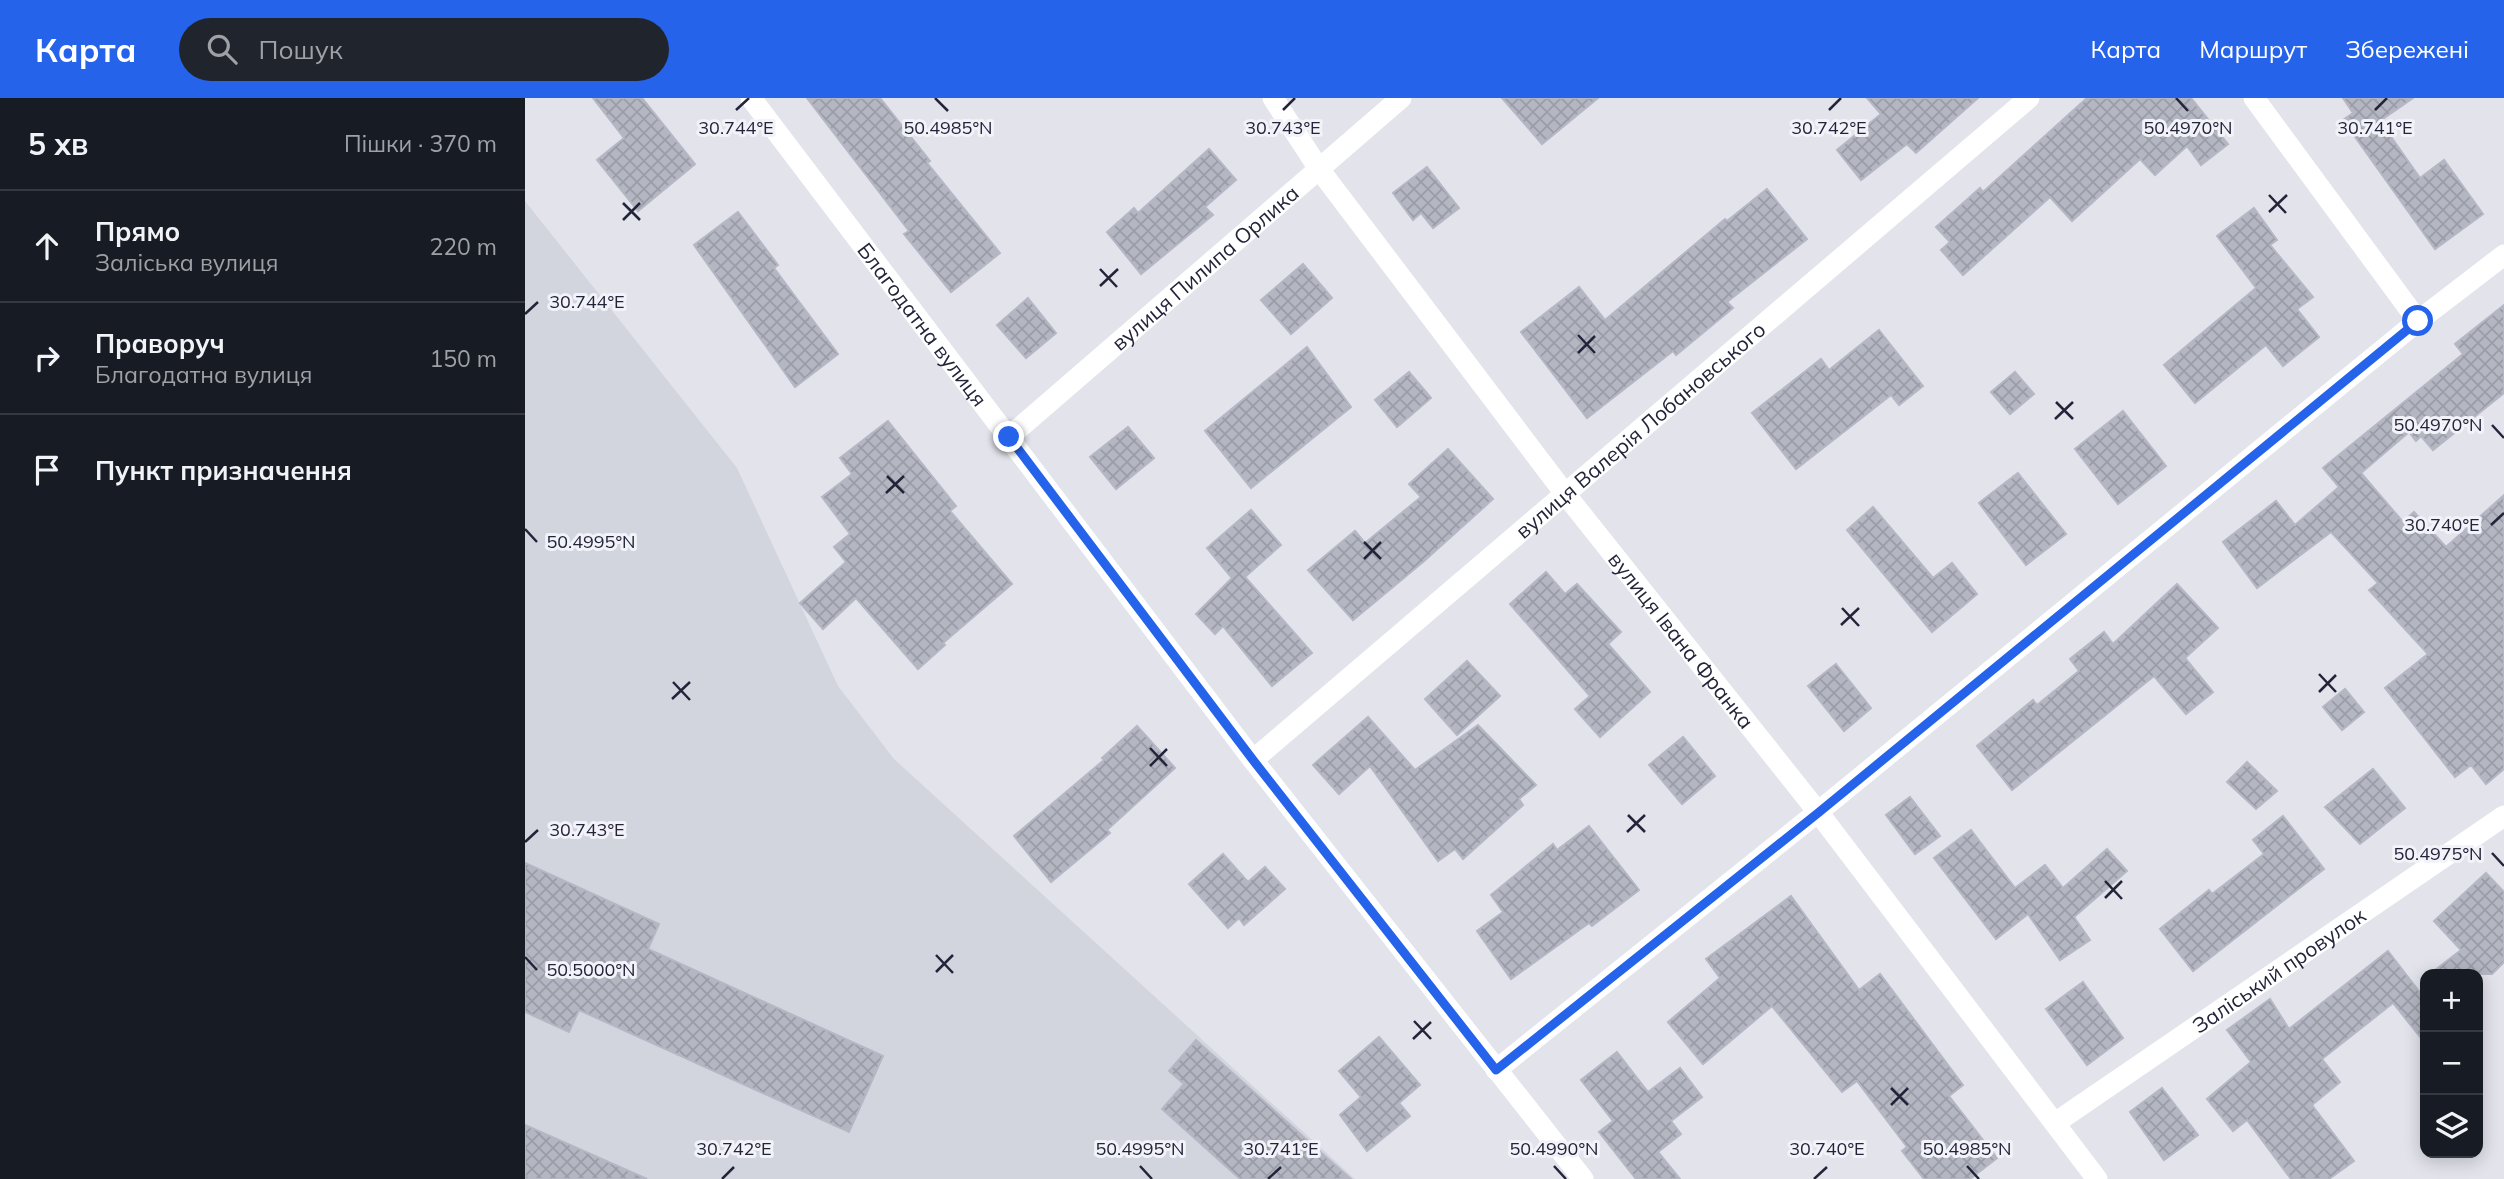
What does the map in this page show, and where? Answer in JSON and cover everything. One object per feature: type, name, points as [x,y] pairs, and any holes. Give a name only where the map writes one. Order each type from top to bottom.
[{"type":"street","name":"Благодатна вулиця","points":[[751,98],[1253,760],[1583,1179]]},
{"type":"street","name":"вулиця Івана Франка","points":[[1273,98],[1318,169],[1566,495],[1818,813],[2097,1179]]},
{"type":"street","name":"вулиця Пилипа Орлика","points":[[1009,437],[1401,98]]},
{"type":"street","name":"вулиця Валерія Лобановського","points":[[1253,760],[2029,98]]},
{"type":"street","points":[[2254,98],[2418,321]]},
{"type":"street","points":[[1496,1070],[1818,813],[2418,321],[2504,255]]},
{"type":"street","name":"Заліський провулок","points":[[2055,1122],[2504,817]]},
{"type":"shaded area","points":[[525,201],[737,468],[838,686],[894,759],[1355,1179],[525,1179]]},
{"type":"building","points":[[593,98],[642,98],[695,164],[638,211],[597,160],[624,138]]},
{"type":"building","points":[[807,98],[880,98],[930,161],[927,163],[1000,253],[951,292],[904,234],[909,231]]},
{"type":"building","points":[[1502,98],[1598,98],[1542,144]]},
{"type":"building","points":[[1867,98],[1978,98],[1916,153],[1907,144],[1861,180],[1837,150],[1881,114]]},
{"type":"building","points":[[2087,98],[2191,98],[2228,144],[2201,165],[2187,146],[2155,175],[2140,159],[2072,221],[2050,197],[1963,275],[1941,250],[1950,242],[1936,227],[1980,188],[1983,192]]},
{"type":"building","points":[[2343,98],[2413,98],[2380,121],[2420,178],[2444,160],[2483,214],[2435,249],[2343,120],[2353,113]]},
{"type":"building","points":[[1209,149],[1236,180],[1205,207],[1213,215],[1141,274],[1107,232],[1134,208],[1138,213]]},
{"type":"building","points":[[1427,167],[1459,208],[1433,228],[1421,213],[1413,220],[1393,193]]},
{"type":"building","points":[[1767,189],[1807,239],[1727,302],[1733,308],[1676,355],[1673,351],[1587,418],[1521,332],[1579,287],[1605,320],[1725,219],[1727,221]]},
{"type":"building","points":[[2254,208],[2277,240],[2270,245],[2313,297],[2297,309],[2319,337],[2283,366],[2266,345],[2195,403],[2164,365],[2256,288],[2217,236]]},
{"type":"building","points":[[738,212],[778,265],[774,268],[838,354],[795,387],[694,245]]},
{"type":"building","points":[[1303,264],[1332,298],[1291,334],[1261,300]]},
{"type":"building","points":[[1028,298],[1056,333],[1026,358],[997,325]]},
{"type":"building","points":[[2504,305],[2504,393],[2433,450],[2421,436],[2416,441],[2409,432],[2361,473],[2403,522],[2414,512],[2446,547],[2504,495],[2504,769],[2486,784],[2471,765],[2455,777],[2385,688],[2428,654],[2369,590],[2378,583],[2331,532],[2257,588],[2223,542],[2276,501],[2295,525],[2339,487],[2323,468],[2463,354],[2455,344]]},
{"type":"building","points":[[1879,330],[1923,386],[1899,405],[1891,395],[1796,469],[1752,413],[1821,359],[1829,370]]},
{"type":"building","points":[[1307,347],[1351,407],[1251,488],[1205,431]]},
{"type":"building","points":[[1409,372],[1431,398],[1397,427],[1375,400]]},
{"type":"building","points":[[2015,372],[2034,394],[2010,414],[1991,392]]},
{"type":"building","points":[[2123,411],[2166,466],[2118,504],[2075,449]]},
{"type":"building","points":[[888,421],[956,506],[950,511],[1012,584],[943,643],[945,645],[918,669],[856,598],[823,629],[800,603],[846,562],[834,547],[850,534],[822,497],[852,474],[840,458]]},
{"type":"building","points":[[1128,427],[1154,458],[1116,489],[1090,457]]},
{"type":"building","points":[[1448,449],[1493,499],[1353,620],[1308,570],[1355,531],[1365,543],[1421,497],[1409,484]]},
{"type":"building","points":[[2018,473],[2066,534],[2026,565],[1979,503]]},
{"type":"building","points":[[1873,507],[1933,578],[1952,563],[1977,594],[1932,632],[1847,530]]},
{"type":"building","points":[[1251,510],[1281,545],[1245,577],[1312,653],[1272,686],[1223,626],[1215,634],[1196,614],[1232,578],[1207,548]]},
{"type":"building","points":[[1546,572],[1565,594],[1577,584],[1621,632],[1608,644],[1650,692],[1600,737],[1575,709],[1590,696],[1510,604]]},
{"type":"building","points":[[2177,584],[2218,628],[2185,658],[2213,692],[2186,714],[2154,676],[2012,790],[1977,746],[2033,700],[2037,705],[2079,671],[2070,659],[2104,632],[2113,644]]},
{"type":"building","points":[[1467,661],[1500,696],[1457,735],[1425,699]]},
{"type":"building","points":[[1836,664],[1871,708],[1844,731],[1808,686]]},
{"type":"building","points":[[2345,689],[2364,712],[2342,730],[2323,707]]},
{"type":"building","points":[[1368,717],[1415,770],[1478,725],[1536,785],[1519,799],[1523,805],[1463,859],[1455,849],[1438,861],[1370,766],[1339,794],[1313,765]]},
{"type":"building","points":[[1137,726],[1175,768],[1107,830],[1110,833],[1051,882],[1014,836],[1104,760],[1102,758]]},
{"type":"building","points":[[1683,737],[1715,776],[1682,804],[1649,765]]},
{"type":"building","points":[[2247,762],[2277,791],[2256,809],[2227,782]]},
{"type":"building","points":[[2373,769],[2405,808],[2360,844],[2325,807]]},
{"type":"building","points":[[1910,797],[1940,836],[1915,854],[1886,815]]},
{"type":"building","points":[[2283,816],[2324,869],[2193,971],[2160,929],[2209,890],[2212,894],[2264,854],[2253,840]]},
{"type":"building","points":[[1589,826],[1639,890],[1592,926],[1589,923],[1511,979],[1477,931],[1503,912],[1491,895],[1553,844],[1557,850]]},
{"type":"building","points":[[1971,830],[2015,888],[2045,865],[2063,888],[2107,849],[2127,871],[2074,917],[2090,940],[2060,960],[2028,914],[1996,939],[1934,858]]},
{"type":"building","points":[[1223,854],[1248,882],[1265,867],[1285,889],[1244,925],[1239,918],[1228,928],[1189,884]]},
{"type":"building","points":[[525,863],[659,924],[648,949],[883,1056],[849,1132],[579,1010],[569,1032],[525,1012]]},
{"type":"building","points":[[2486,873],[2504,892],[2504,962],[2492,974],[2483,974],[2483,969],[2436,969],[2461,950],[2434,921]]},
{"type":"building","points":[[1791,896],[1859,990],[1880,974],[1963,1085],[1949,1096],[1997,1158],[1970,1179],[1924,1179],[1902,1151],[1907,1147],[1857,1081],[1842,1092],[1772,1006],[1703,1064],[1668,1022],[1720,978],[1706,959]]},
{"type":"building","points":[[2388,951],[2420,993],[2420,1037],[2393,1003],[2322,1059],[2340,1082],[2312,1105],[2354,1161],[2329,1179],[2291,1179],[2247,1120],[2233,1131],[2207,1099],[2251,1062],[2227,1030],[2270,999],[2289,1029]]},
{"type":"building","points":[[2083,982],[2123,1038],[2087,1065],[2046,1009]]},
{"type":"building","points":[[1379,1037],[1420,1085],[1399,1103],[1410,1116],[1367,1151],[1340,1115],[1361,1097],[1339,1071]]},
{"type":"building","points":[[1196,1040],[1351,1179],[1240,1179],[1162,1109],[1184,1084],[1169,1071]]},
{"type":"building","points":[[1617,1052],[1648,1092],[1680,1068],[1702,1097],[1671,1121],[1681,1134],[1658,1152],[1680,1179],[1636,1179],[1599,1132],[1613,1121],[1581,1080]]},
{"type":"building","points":[[2162,1088],[2198,1135],[2164,1160],[2130,1112]]},
{"type":"building","points":[[525,1125],[647,1179],[525,1179]]},
{"type":"route","points":[[1009,437],[1253,760],[1496,1070],[1818,813],[2418,321]]}]
